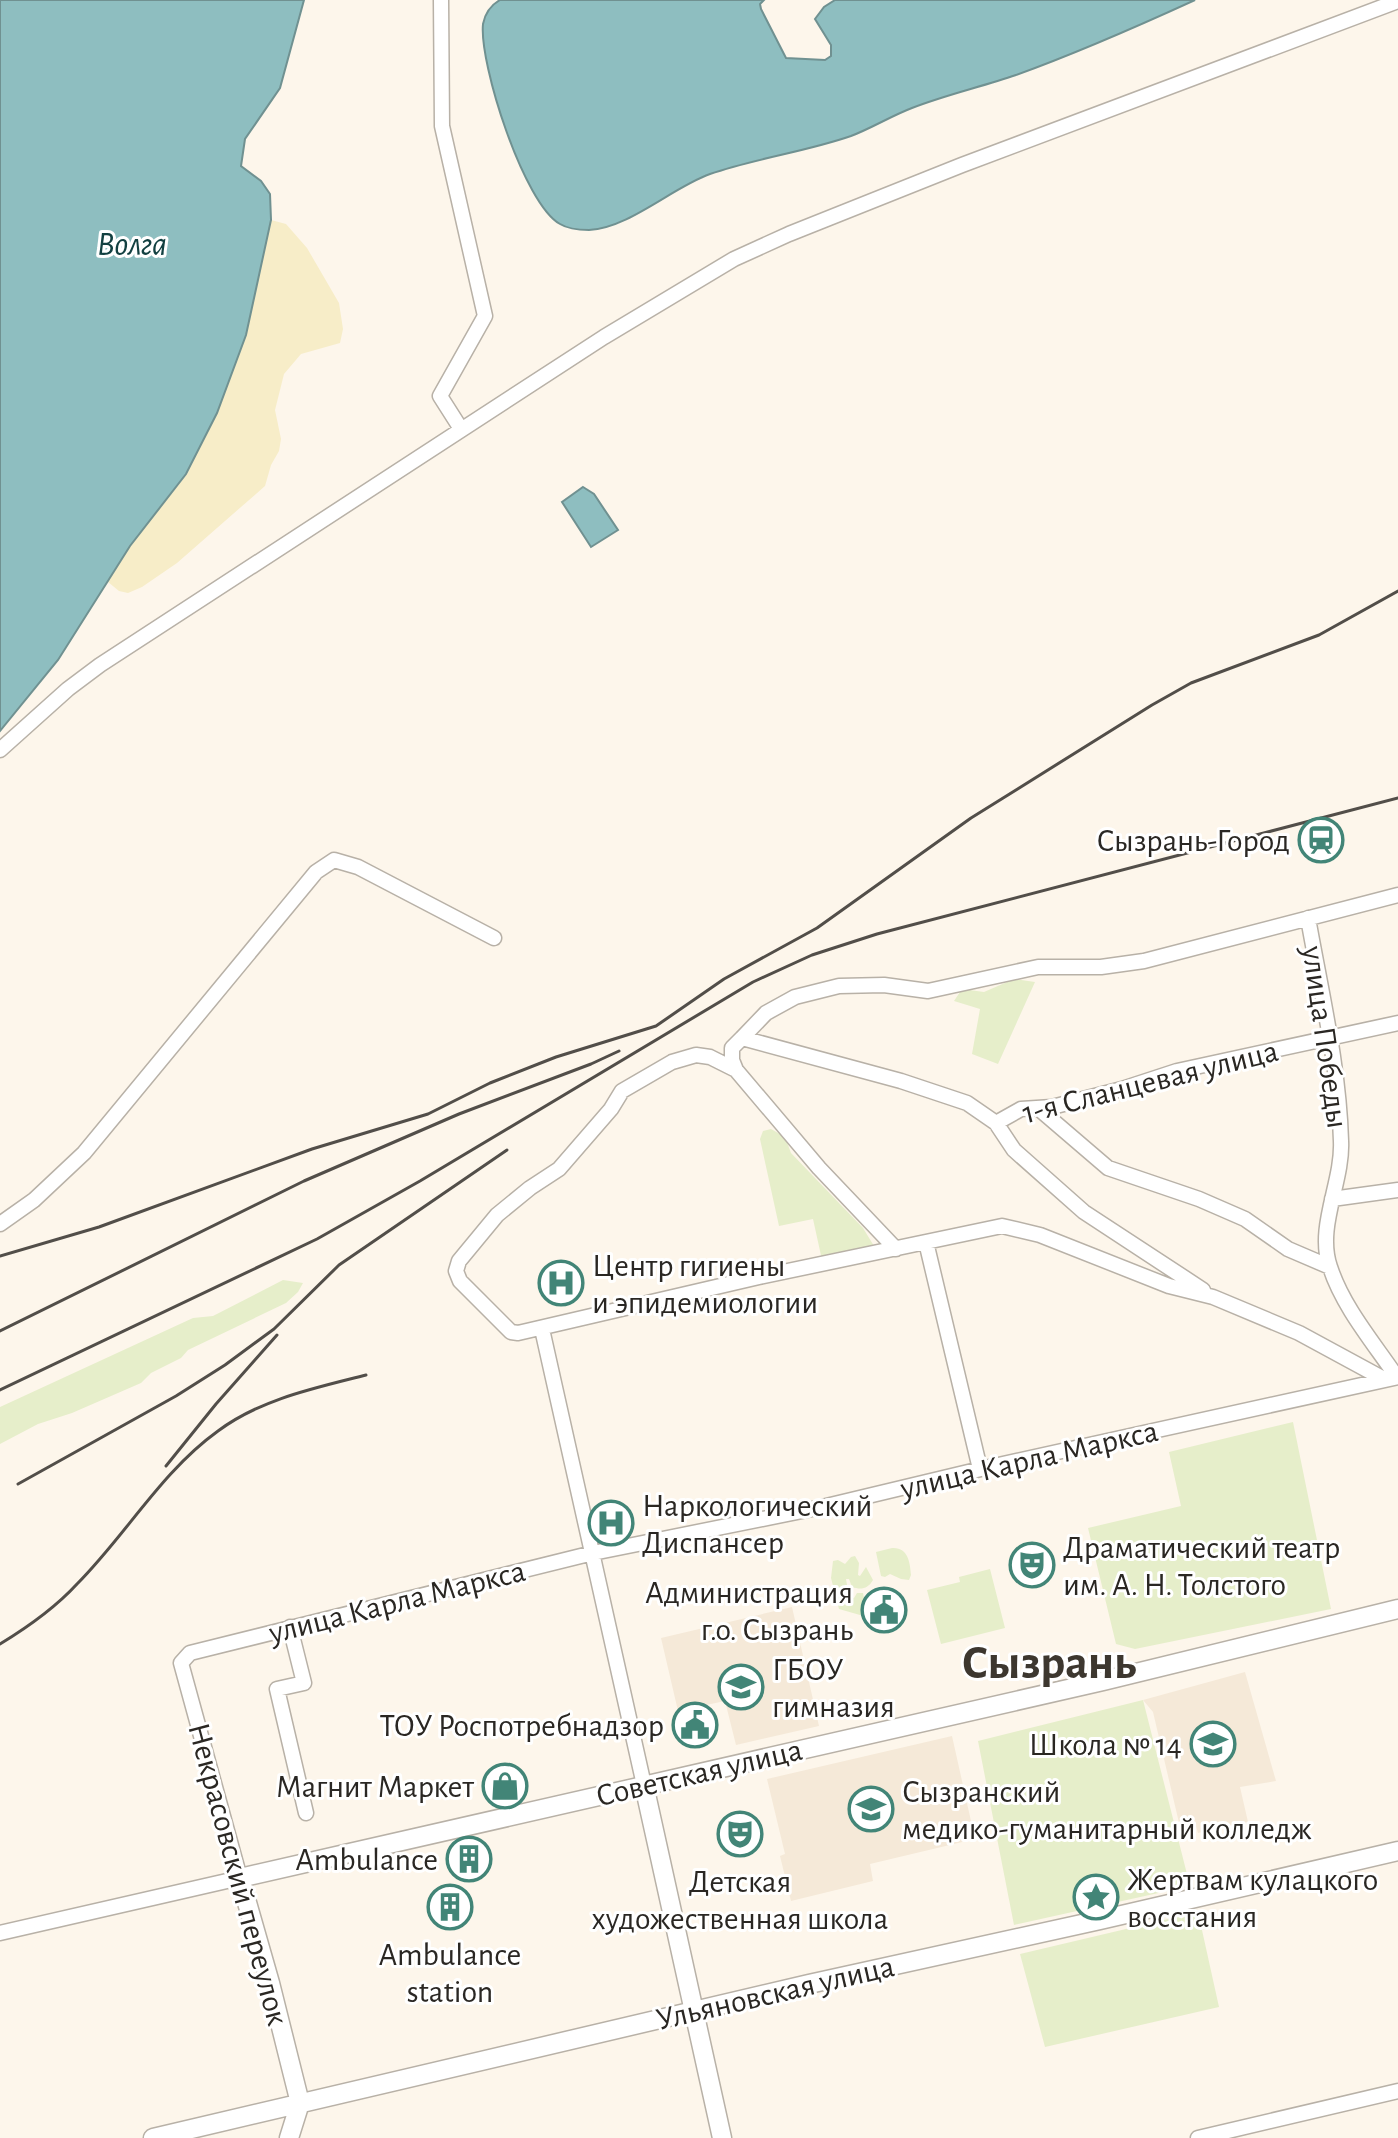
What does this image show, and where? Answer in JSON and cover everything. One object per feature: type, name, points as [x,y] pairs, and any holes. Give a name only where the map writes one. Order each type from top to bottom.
[{"type":"main road","name":"Советская улица","points":[[240,1878],[1103,1681],[1398,1609]]},
{"type":"main road","points":[[644,1785],[722,2138]]},
{"type":"main road","name":"Ульяновская улица","points":[[153,2138],[1398,1851]]},
{"type":"main road","name":"Некрасовский переулок","points":[[240,1878],[300,2103]]},
{"type":"main road","points":[[289,2138],[300,2103]]},
{"type":"street","points":[[441,0],[442,126],[485,316],[440,396],[461,429]]},
{"type":"street","points":[[0,750],[68,689],[100,665],[604,337],[734,259],[962,165],[1398,1]]},
{"type":"street","points":[[0,1224],[34,1200],[84,1153],[316,872],[334,860],[358,867],[494,938]]},
{"type":"street","points":[[896,1249],[819,1168],[736,1070],[732,1060],[737,1043],[766,1013],[795,997],[839,986],[884,985],[928,991],[1038,967],[1101,967],[1144,961],[1398,895]]},
{"type":"street","name":"улица Победы","points":[[1308,918],[1330,1036],[1342,1145],[1326,1247],[1330,1267],[1345,1299],[1392,1377]]},
{"type":"street","name":"1-я Сланцевая улица","points":[[996,1123],[1021,1109],[1052,1107],[1177,1071],[1398,1023]]},
{"type":"street","points":[[737,1043],[914,1085],[967,1103],[996,1123],[1014,1150],[1084,1212],[1213,1297]]},
{"type":"street","points":[[736,1070],[710,1057],[696,1055],[645,1075],[622,1091],[611,1109],[559,1169],[497,1215],[459,1261],[456,1271],[460,1281],[511,1332],[542,1329],[759,1277],[1002,1226],[1040,1235],[1169,1286],[1213,1297],[1392,1377]]},
{"type":"street","points":[[1038,1108],[1108,1168],[1199,1199],[1245,1219],[1288,1249],[1330,1267]]},
{"type":"street","points":[[1332,1199],[1398,1190]]},
{"type":"street","points":[[926,1242],[980,1469]]},
{"type":"street","points":[[542,1329],[644,1785]]},
{"type":"street","name":"улица Карла Маркса","points":[[193,1652],[593,1553],[822,1507],[1392,1377]]},
{"type":"street","points":[[290,1627],[304,1683],[277,1689],[306,1813]]},
{"type":"street","name":"Некрасовский переулок","points":[[193,1652],[186,1655],[181,1663],[240,1878]]},
{"type":"street","name":"Советская улица","points":[[0,1933],[240,1878]]},
{"type":"street","points":[[1198,2138],[1398,2091]]},
{"type":"shaded area","name":"ГБОУ гимназия","points":[[792,1607],[819,1726],[736,1745],[725,1701],[678,1711],[661,1638]]},
{"type":"shaded area","name":"Школа № 14","points":[[1245,1672],[1276,1781],[1240,1787],[1248,1822],[1198,1833],[1195,1823],[1180,1827],[1153,1712],[1143,1700]]},
{"type":"shaded area","name":"Сызранский медико-гуманитарный колледж","points":[[952,1736],[975,1839],[870,1864],[873,1881],[791,1901],[780,1856],[785,1854],[767,1779]]},
{"type":"green space","points":[[1014,979],[1035,982],[998,1064],[972,1054],[980,1009],[954,1001],[962,989],[984,992]]},
{"type":"green space","points":[[771,1129],[785,1137],[791,1153],[863,1228],[874,1246],[822,1260],[813,1219],[779,1226],[760,1139],[763,1131]]},
{"type":"green space","points":[[283,1280],[303,1283],[286,1303],[188,1350],[181,1358],[151,1373],[141,1383],[38,1424],[0,1444],[0,1407],[193,1318],[213,1316]]},
{"type":"green space","points":[[1293,1422],[1331,1609],[1135,1649],[1116,1644],[1088,1528],[1181,1506],[1169,1452]]},
{"type":"green space","points":[[892,1548],[902,1550],[907,1556],[911,1575],[909,1580],[890,1574],[881,1576],[876,1552]]},
{"type":"green space","points":[[855,1556],[859,1563],[858,1575],[866,1567],[873,1580],[867,1587],[858,1588],[852,1587],[846,1579],[849,1597],[863,1593],[866,1609],[860,1615],[839,1609],[831,1578],[833,1561],[845,1564]]},
{"type":"green space","points":[[990,1569],[1005,1628],[941,1644],[927,1590],[960,1582],[959,1577]]},
{"type":"green space","points":[[1143,1700],[1190,1886],[1014,1925],[978,1741]]},
{"type":"green space","points":[[1198,1912],[1219,2007],[1045,2047],[1020,1954]]},
{"type":"sand","points":[[271,220],[286,224],[307,248],[339,303],[343,329],[340,343],[301,354],[284,374],[275,410],[281,439],[279,451],[265,486],[177,563],[142,587],[128,593],[119,591],[108,582],[130,546],[187,474],[217,413],[246,335]]},
{"type":"water","name":"Волга","points":[[0,0],[304,0],[280,88],[245,139],[241,166],[261,181],[270,194],[271,220],[246,335],[217,413],[186,474],[130,546],[58,660],[0,731]]},
{"type":"water","points":[[500,0],[764,0],[760,4],[761,9],[786,58],[825,60],[831,56],[831,45],[815,19],[824,7],[835,0],[1195,0],[1061,58],[925,103],[851,136],[710,174],[620,222],[589,230],[563,226],[546,211],[532,190],[506,132],[488,69],[483,24],[491,7]]},
{"type":"water","points":[[583,487],[594,494],[618,530],[591,547],[562,502]]},
{"type":"railway","points":[[0,1256],[99,1227],[312,1149],[428,1114],[490,1083],[556,1057],[656,1026],[724,979],[817,928],[971,818],[1152,705],[1191,683],[1319,635],[1398,591]]},
{"type":"railway","points":[[0,1390],[317,1239],[753,982],[812,955],[877,934],[1398,798]]},
{"type":"railway","points":[[0,1331],[304,1181],[459,1114],[619,1051]]},
{"type":"railway","points":[[18,1484],[176,1396],[225,1365],[274,1329],[339,1265],[507,1150]]},
{"type":"railway","points":[[166,1466],[277,1335]]},
{"type":"railway","points":[[0,1644],[41,1617],[69,1593],[179,1465],[218,1431],[270,1403],[366,1375]]},
{"type":"place","name":"Сызрань-Город","points":[[1321,840]]},
{"type":"place","name":"Центр гигиены и эпидемиологии","points":[[561,1283]]},
{"type":"place","name":"Наркологический Диспансер","points":[[611,1523]]},
{"type":"place","name":"Драматический театр им. А. Н. Толстого","points":[[1032,1565]]},
{"type":"place","name":"Администрация г.о. Сызрань","points":[[884,1610]]},
{"type":"place","name":"ГБОУ гимназия","points":[[741,1687]]},
{"type":"place","name":"ТОУ Роспотребнадзор","points":[[695,1725]]},
{"type":"place","name":"Школа № 14","points":[[1213,1744]]},
{"type":"place","name":"Магнит Маркет","points":[[505,1786]]},
{"type":"place","name":"Сызранский медико-гуманитарный колледж","points":[[871,1809]]},
{"type":"place","name":"Детская художественная школа","points":[[740,1834]]},
{"type":"place","name":"Ambulance","points":[[469,1859]]},
{"type":"place","name":"Жертвам кулацкого восстания","points":[[1096,1897]]},
{"type":"place","name":"Ambulance station","points":[[450,1907]]},
{"type":"district","name":"Сызрань","points":[[1049,1661]]}]
